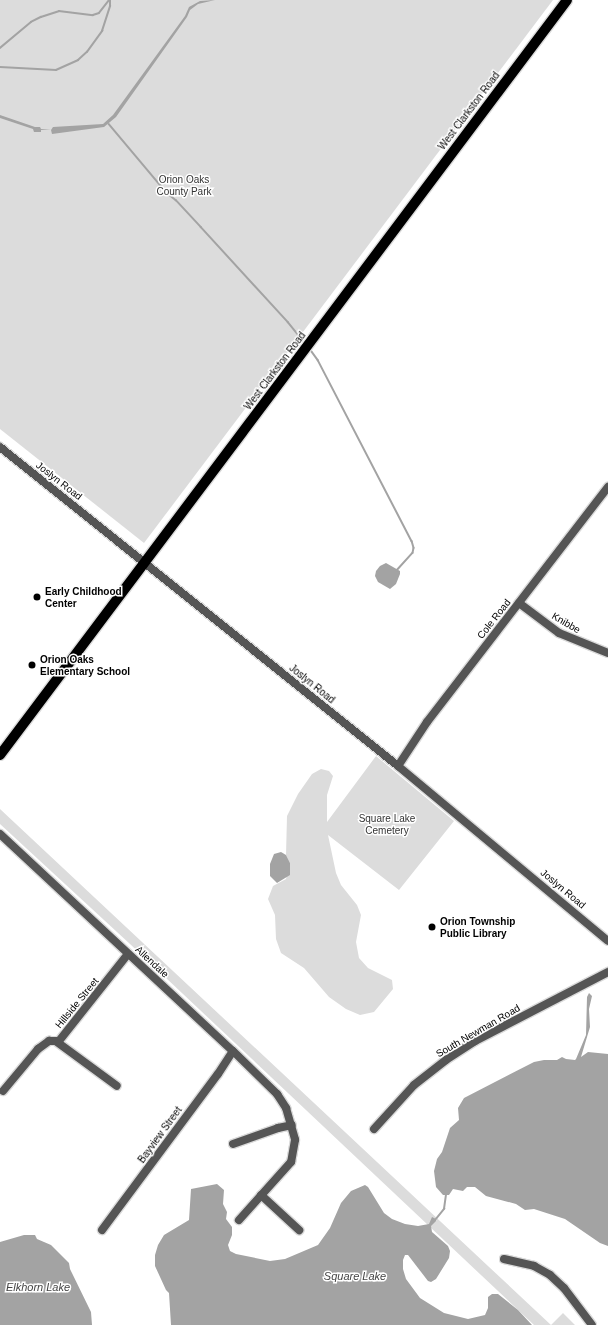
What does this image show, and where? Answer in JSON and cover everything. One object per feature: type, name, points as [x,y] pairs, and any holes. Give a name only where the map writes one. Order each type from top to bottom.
[{"type":"main road","name":"West Clarkston Road","points":[[0,755],[568,0]]},
{"type":"street","name":"Joslyn Road","points":[[0,447],[398,766],[608,940]]},
{"type":"street","name":"Cole Road","points":[[398,766],[427,722],[608,487]]},
{"type":"street","name":"Knibbe","points":[[519,603],[560,633],[608,653]]},
{"type":"street","name":"Allendale","points":[[0,834],[277,1094],[286,1108],[292,1125],[295,1145],[291,1162],[239,1220]]},
{"type":"street","name":"Hillside Street","points":[[3,1091],[38,1049],[49,1041],[57,1042],[93,1000],[128,954]]},
{"type":"street","name":"South Newman Road","points":[[374,1129],[414,1085],[446,1060],[475,1041],[608,972]]},
{"type":"street","points":[[57,1042],[117,1086]]},
{"type":"street","name":"Bayview Street","points":[[102,1230],[215,1079],[232,1051]]},
{"type":"street","points":[[233,1144],[278,1128],[292,1125]]},
{"type":"street","points":[[261,1195],[299,1230]]},
{"type":"street","points":[[504,1259],[534,1266],[550,1276],[564,1288],[592,1325]]},
{"type":"green space","name":"Orion Oaks County Park","points":[[0,0],[553,0],[144,543],[0,429]]},
{"type":"green space","name":"Square Lake Cemetery","points":[[376,756],[454,821],[399,890],[328,835],[336,873],[341,885],[357,905],[361,915],[356,942],[359,958],[368,968],[392,980],[393,989],[374,1012],[360,1015],[346,1009],[329,997],[304,968],[281,953],[276,939],[275,915],[268,899],[273,886],[286,879],[290,863],[286,855],[287,816],[298,794],[312,774],[321,769],[329,771],[333,776],[327,795],[327,822]]},
{"type":"green space","points":[[0,809],[551,1325],[534,1325],[130,944],[0,824]]},
{"type":"green space","points":[[563,1313],[575,1325],[551,1325]]},
{"type":"water","points":[[215,0],[198,4],[190,10],[187,17],[116,117],[104,127],[52,134],[51,130],[53,127],[103,124],[113,115],[185,16],[189,7],[200,1]]},
{"type":"water","points":[[0,115],[35,127],[40,127],[41,129],[51,130],[34,132],[33,129],[0,118]]},
{"type":"water","points":[[386,563],[400,571],[396,584],[390,589],[378,582],[375,576],[376,571],[380,566]]},
{"type":"water","points":[[281,852],[286,855],[290,863],[290,875],[277,883],[270,876],[270,864],[274,854]]},
{"type":"water","points":[[589,993],[592,996],[589,1009],[590,1027],[581,1057],[588,1052],[608,1054],[608,1246],[600,1243],[565,1219],[534,1209],[525,1210],[516,1204],[486,1196],[475,1187],[467,1187],[463,1191],[453,1189],[449,1195],[443,1195],[436,1187],[434,1171],[437,1159],[442,1152],[450,1128],[459,1120],[458,1108],[464,1098],[534,1062],[557,1060],[562,1057],[566,1059],[576,1059],[586,1035],[587,997]]},
{"type":"water","name":"Square Lake","points":[[217,1184],[224,1190],[223,1204],[227,1212],[226,1219],[232,1227],[232,1235],[228,1245],[230,1251],[236,1254],[270,1261],[285,1259],[318,1245],[330,1228],[341,1203],[351,1191],[365,1185],[368,1187],[384,1213],[392,1219],[405,1224],[418,1226],[429,1224],[432,1217],[436,1219],[431,1226],[432,1232],[448,1246],[450,1251],[449,1258],[436,1279],[431,1282],[428,1281],[408,1255],[405,1255],[403,1260],[403,1269],[406,1279],[420,1298],[444,1313],[468,1319],[485,1315],[488,1308],[488,1297],[492,1294],[498,1294],[518,1310],[532,1325],[171,1325],[169,1293],[166,1290],[155,1266],[155,1255],[158,1245],[164,1235],[189,1220],[191,1189]]},
{"type":"water","name":"Elkhorn Lake","points":[[24,1235],[35,1235],[37,1239],[51,1245],[69,1263],[70,1269],[91,1312],[92,1325],[0,1325],[0,1242]]},
{"type":"waterway","points":[[0,48],[31,22],[41,17],[59,11],[93,15],[99,13],[109,0]]},
{"type":"waterway","points":[[0,67],[56,70],[78,60],[87,52],[102,31],[110,6],[110,0]]},
{"type":"waterway","points":[[109,124],[166,192],[176,200],[201,227],[288,322],[305,343]]},
{"type":"waterway","points":[[310,349],[318,360],[412,541],[414,548],[413,553],[397,571]]},
{"type":"waterway","points":[[436,1219],[444,1209],[446,1195]]},
{"type":"place","name":"Early Childhood Center","points":[[37,597]]},
{"type":"place","name":"Orion Oaks Elementary School","points":[[32,665]]},
{"type":"place","name":"Orion Township Public Library","points":[[432,927]]}]
